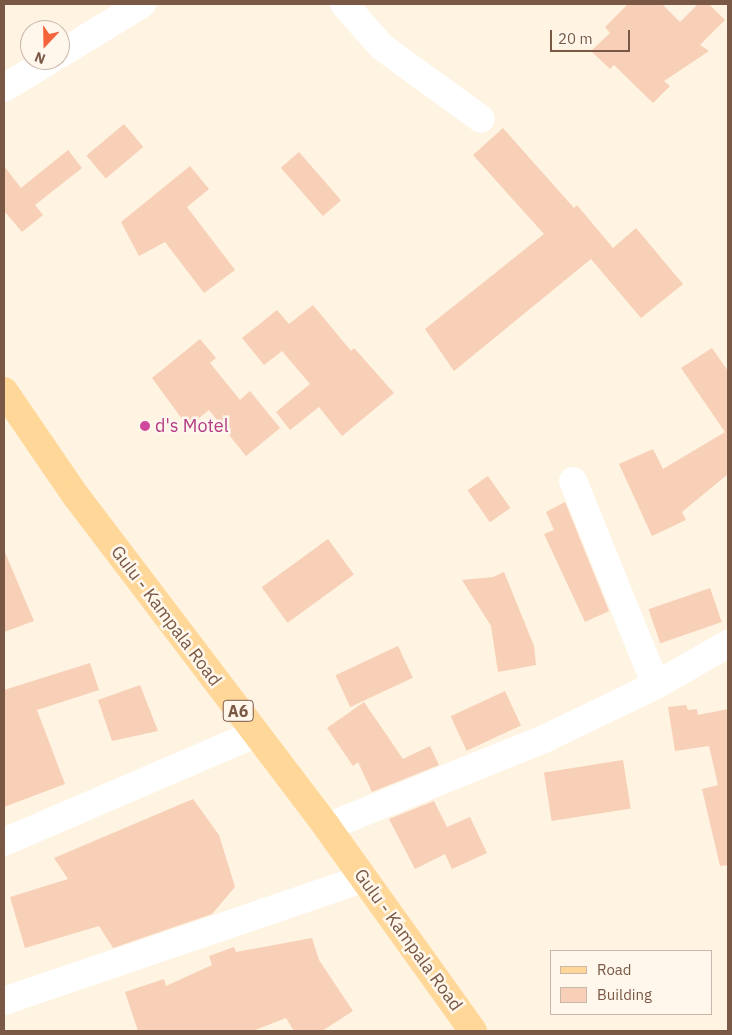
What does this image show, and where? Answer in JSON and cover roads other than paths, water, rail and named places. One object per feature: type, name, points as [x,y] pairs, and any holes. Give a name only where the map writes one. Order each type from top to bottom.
[{"type":"main road","name":"Gulu - Kampala Road","points":[[4,391],[76,496],[327,827],[473,1031]]},
{"type":"street","points":[[70,48],[142,4]]},
{"type":"street","points":[[344,4],[382,47],[481,119]]},
{"type":"street","points":[[4,88],[34,70]]},
{"type":"street","points":[[573,481],[656,685]]},
{"type":"street","points":[[327,827],[546,738],[656,685],[728,644]]},
{"type":"street","points":[[4,842],[255,734]]},
{"type":"street","points":[[4,1002],[363,879]]},
{"type":"place","name":"d's Motel","points":[[145,426]]}]
